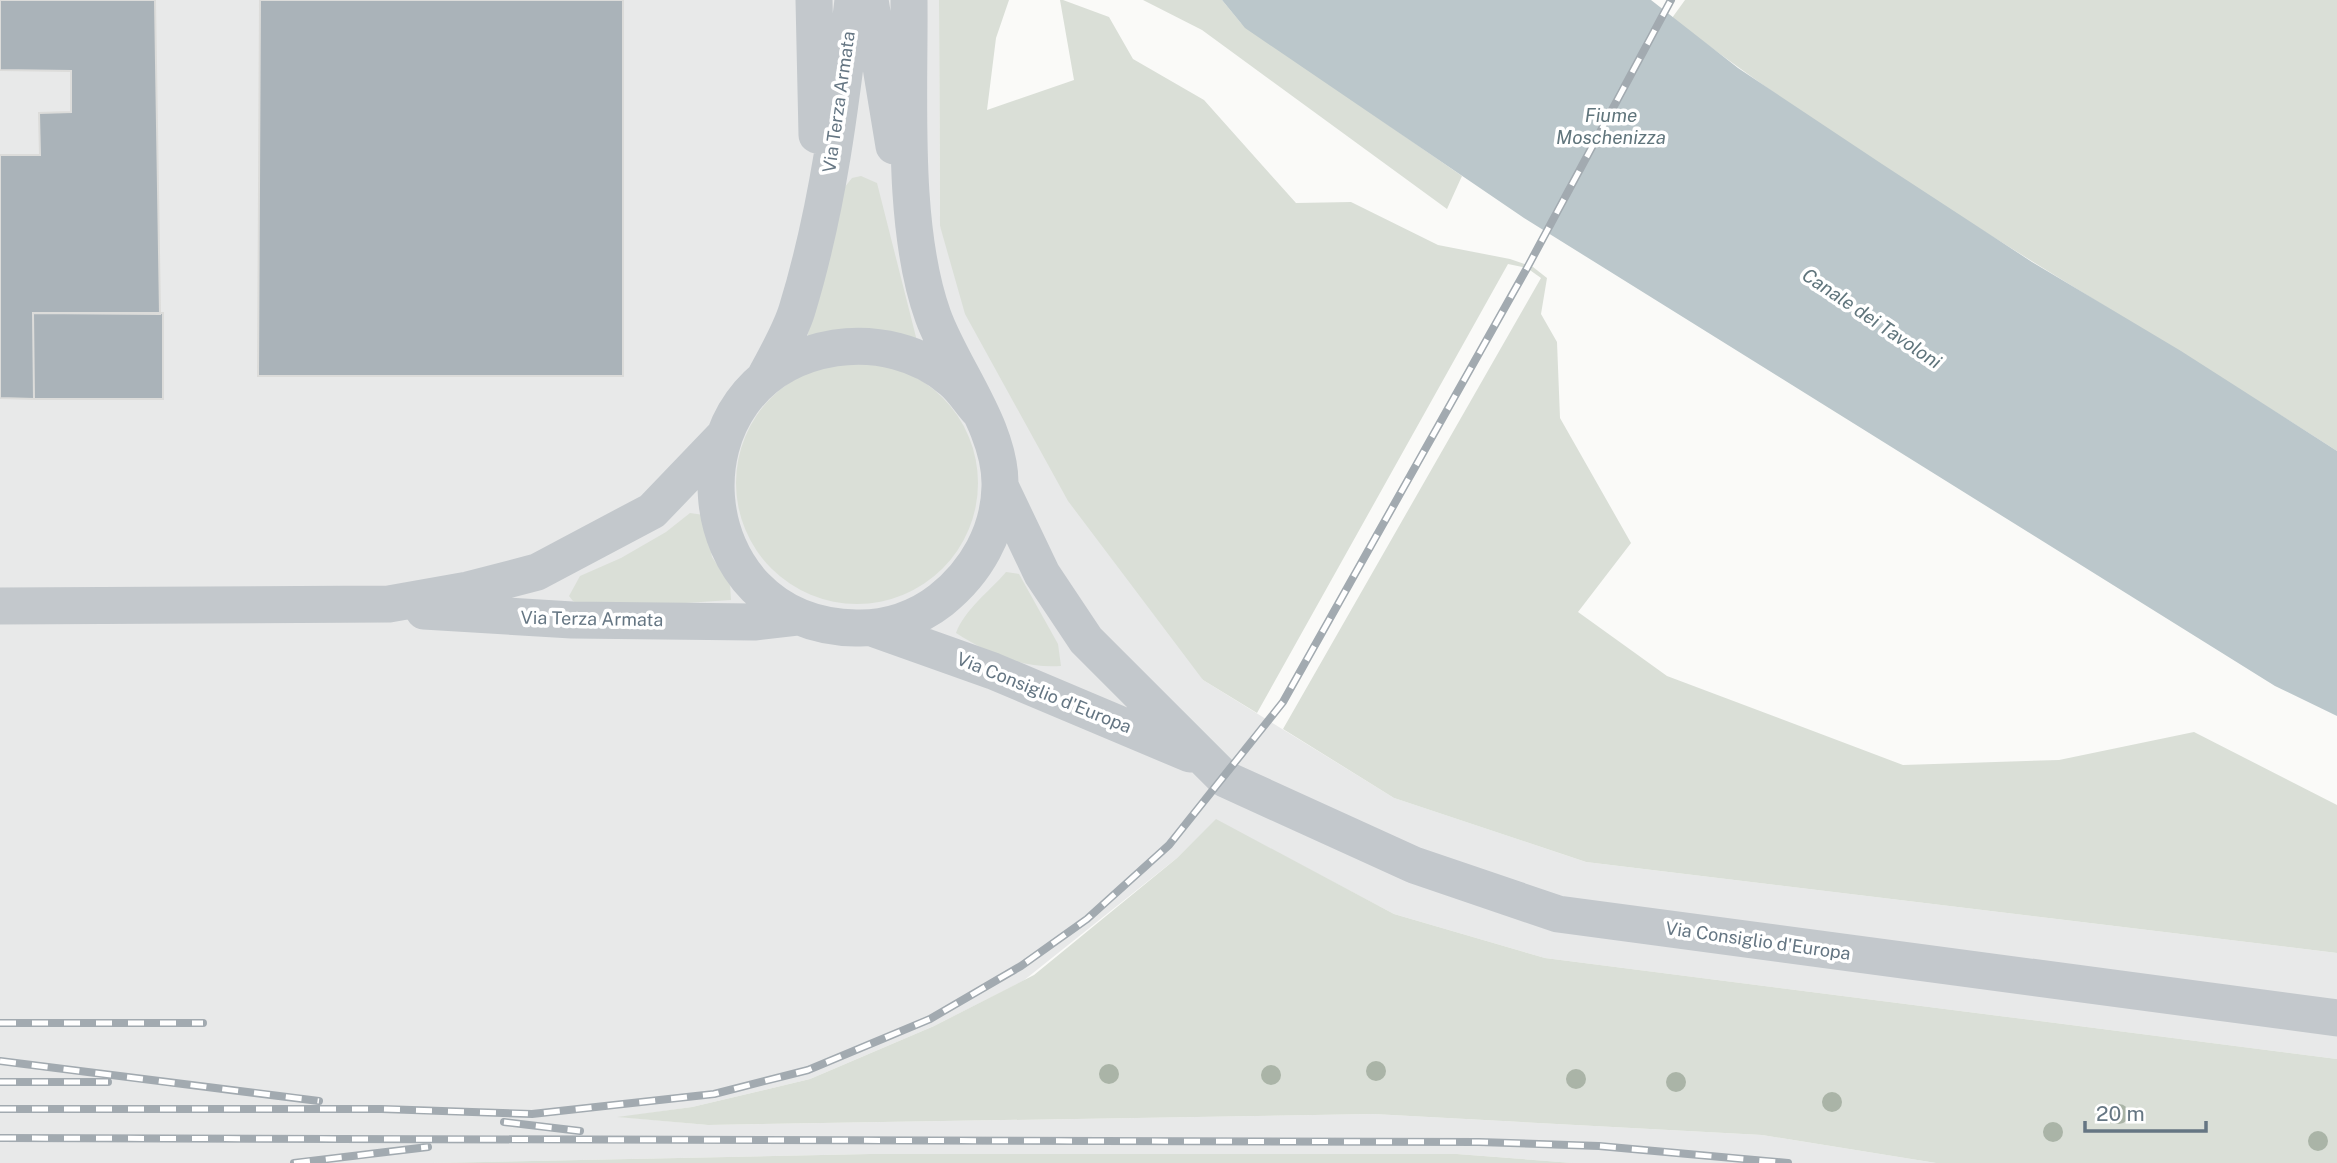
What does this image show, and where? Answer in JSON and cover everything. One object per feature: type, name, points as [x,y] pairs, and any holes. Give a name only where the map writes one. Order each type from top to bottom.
[{"type":"street","name":"Via Terza Armata","points":[[814,0],[818,105],[814,244]]},
{"type":"street","name":"Via Terza Armata","points":[[853,0],[838,134],[797,312],[765,377],[740,404],[723,438],[714,478],[718,521],[734,561],[761,593],[797,617],[835,628],[875,629],[925,613],[965,581],[991,537],[1000,486],[995,447],[933,315],[883,93],[870,0]]},
{"type":"street","name":"Via Terza Armata","points":[[909,0],[914,239]]},
{"type":"street","name":"Via Terza Armata","points":[[765,377],[809,352],[859,344],[908,354],[952,380],[978,411]]},
{"type":"street","name":"Via Terza Armata","points":[[0,606],[389,604],[468,590],[537,572],[652,511],[723,438]]},
{"type":"street","name":"Via Consiglio d'Europa","points":[[1000,486],[1042,575],[1086,640],[1225,779],[1414,865],[1558,914],[2337,1018]]},
{"type":"street","name":"Via Terza Armata","points":[[389,604],[439,614],[572,620],[754,622],[797,617]]},
{"type":"street","name":"Via Consiglio d'Europa","points":[[875,629],[993,671],[1210,762]]},
{"type":"shaded area","points":[[0,0],[939,0],[940,226],[1203,680],[1394,798],[1586,862],[2337,953],[2337,1059],[1545,958],[1394,914],[1216,820],[1177,858],[1023,981],[934,1026],[810,1079],[692,1107],[622,1117],[708,1125],[1373,1114],[1762,1135],[1936,1163],[1573,1163],[1457,1154],[870,1154],[432,1163],[0,1163]]},
{"type":"shaded area","points":[[939,0],[1009,0],[996,38],[987,110],[1074,80],[1060,0],[1063,0],[1109,17],[1133,59],[1204,100],[1296,203],[1351,202],[1438,245],[1510,259],[1533,267],[1547,278],[1541,314],[1557,342],[1560,418],[1631,543],[1578,612],[1667,676],[1903,765],[2059,760],[2194,732],[2337,805],[2337,953],[1586,862],[1394,798],[1283,729],[1541,278],[1527,268],[1508,264],[1257,713],[1203,680],[1068,501],[965,314],[940,226]]},
{"type":"shaded area","points":[[1143,0],[1222,0],[1241,23],[1462,176],[1447,209],[1202,30]]},
{"type":"shaded area","points":[[1685,0],[2337,0],[2337,451],[1916,188],[1752,77],[1672,18]]},
{"type":"shaded area","points":[[861,176],[877,183],[917,341],[861,329],[806,342],[844,188],[852,178]]},
{"type":"shaded area","points":[[857,362],[892,367],[914,376],[950,406],[964,426],[973,448],[978,483],[973,518],[964,540],[934,576],[914,590],[892,599],[857,604],[822,599],[800,590],[764,560],[750,540],[741,518],[736,483],[741,448],[750,426],[780,390],[800,376],[822,367]]},
{"type":"shaded area","points":[[690,513],[704,515],[712,557],[730,584],[731,600],[580,610],[569,596],[580,576],[621,558],[666,532]]},
{"type":"shaded area","points":[[1006,572],[1019,574],[1058,644],[1061,666],[1033,665],[1006,658],[956,633],[971,608]]},
{"type":"shaded area","points":[[1216,819],[1394,914],[1545,958],[2337,1059],[2337,1163],[1936,1163],[1762,1135],[1373,1114],[708,1125],[617,1117],[692,1107],[810,1079],[934,1026],[1034,975],[1177,858]]},
{"type":"shaded area","points":[[870,1154],[1457,1154],[1573,1163],[432,1163]]},
{"type":"water","name":"Fiume Moschenizza","points":[[1222,0],[1651,0],[1738,68],[1882,164],[2032,262],[2181,351],[2337,451],[2337,716],[2275,686],[1524,218],[1245,28]]},
{"type":"building","points":[[0,0],[155,0],[160,314],[33,313],[34,399],[0,398],[0,155],[40,155],[39,113],[71,112],[71,71],[0,70]]},
{"type":"building","points":[[260,0],[623,0],[623,376],[258,376]]},
{"type":"building","points":[[33,313],[163,313],[163,399],[34,399]]},
{"type":"railway","points":[[0,1109],[382,1109],[532,1114],[714,1094],[808,1070],[930,1019],[1021,966],[1087,919],[1169,845],[1283,702],[1527,268],[1671,0]]},
{"type":"railway","points":[[0,1023],[203,1023]]},
{"type":"railway","points":[[0,1061],[319,1101]]},
{"type":"railway","points":[[0,1082],[108,1082]]},
{"type":"railway","points":[[504,1122],[580,1131]]},
{"type":"railway","points":[[0,1138],[1479,1142],[1599,1146],[1788,1163]]},
{"type":"railway","points":[[294,1163],[428,1147]]},
{"type":"water label","name":"Canale dei Tavoloni","points":[[1872,318]]}]
